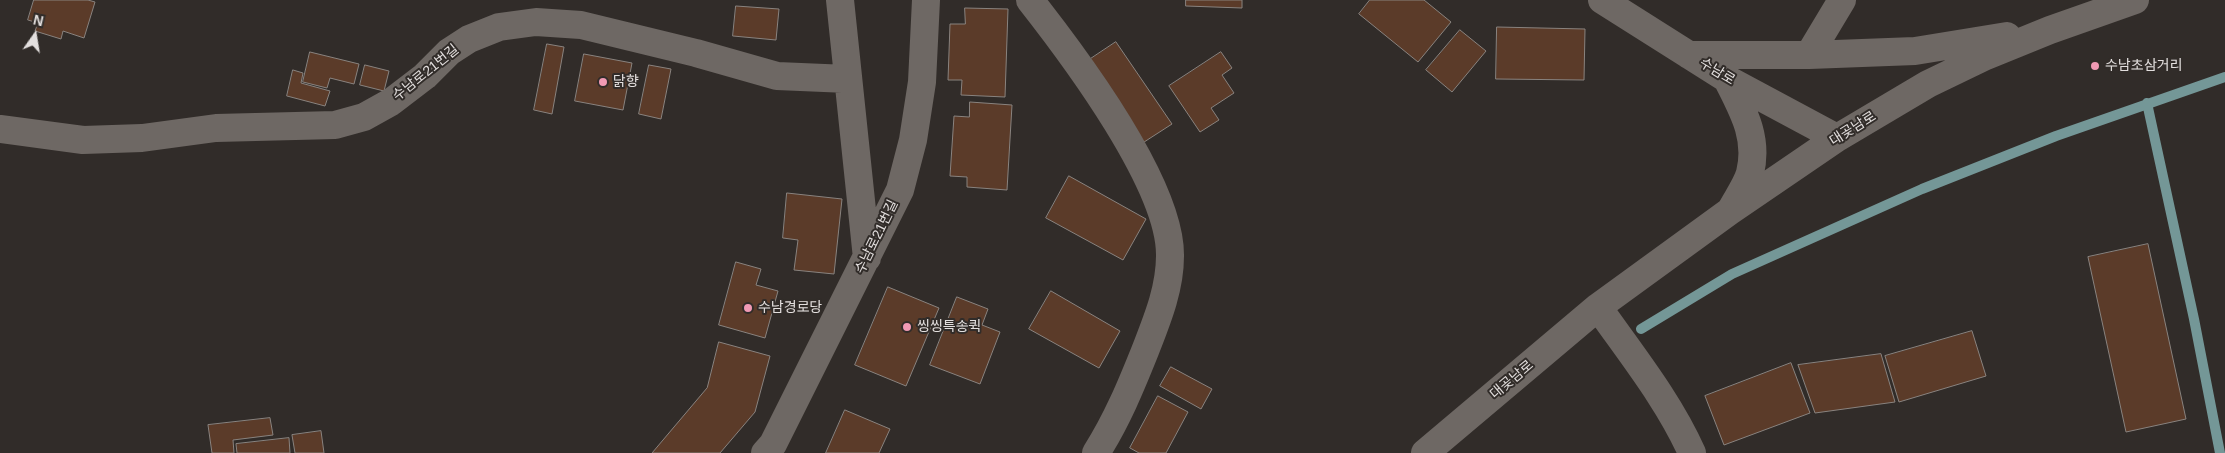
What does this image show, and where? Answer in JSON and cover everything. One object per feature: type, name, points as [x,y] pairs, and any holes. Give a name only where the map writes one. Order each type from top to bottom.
[{"type":"street","points":[[840,0],[867,258]]},
{"type":"street","name":"수남로21번길","points":[[770,450],[900,190],[913,140],[922,82],[926,0]]},
{"type":"street","points":[[1030,0],[1086,76],[1132,148],[1155,193],[1167,228],[1170,255],[1168,280],[1158,319],[1130,390],[1111,430],[1096,453]]},
{"type":"street","name":"수남로","points":[[1602,0],[1727,79],[1837,138]]},
{"type":"street","points":[[1809,55],[1842,0]]},
{"type":"street","name":"대곶남로","points":[[1425,453],[1598,307],[1730,211],[1837,138],[1928,84],[1986,56],[2050,30],[2135,0]]},
{"type":"street","name":"수남로21번길","points":[[0,129],[83,140],[142,138],[216,128],[335,124],[364,117],[391,102],[425,76],[449,52],[469,39],[499,27],[536,22],[581,25],[696,53],[777,76],[848,79]]},
{"type":"street","points":[[1689,55],[1809,55],[1915,51],[2050,30]]},
{"type":"street","points":[[1727,79],[1749,123],[1752,153],[1750,174],[1730,211]]},
{"type":"street","points":[[1598,307],[1664,403],[1684,435],[1692,453]]},
{"type":"building","points":[[34,0],[88,0],[95,2],[84,38],[63,31],[61,39],[35,31],[38,23],[28,20]]},
{"type":"building","points":[[1186,0],[1242,0],[1242,8],[1186,6]]},
{"type":"building","points":[[1370,0],[1424,0],[1451,22],[1418,62],[1359,14]]},
{"type":"building","points":[[736,6],[779,9],[776,40],[733,36]]},
{"type":"building","points":[[965,8],[1008,9],[1005,97],[961,95],[962,80],[948,80],[950,24],[965,24]]},
{"type":"building","points":[[1497,27],[1585,29],[1584,80],[1496,79]]},
{"type":"building","points":[[1460,30],[1486,51],[1452,92],[1426,70]]},
{"type":"building","points":[[1116,42],[1172,124],[1141,144],[1086,62]]},
{"type":"building","points":[[547,44],[564,47],[552,114],[534,110]]},
{"type":"building","points":[[310,52],[359,64],[354,84],[330,78],[327,88],[303,82]]},
{"type":"building","points":[[1221,52],[1232,68],[1222,75],[1234,93],[1211,108],[1219,120],[1200,132],[1169,86]]},
{"type":"building","name":"닭향","points":[[584,54],[632,63],[623,110],[575,101]]},
{"type":"building","points":[[365,65],[389,71],[384,91],[360,85]]},
{"type":"building","points":[[649,65],[671,69],[661,119],[639,114]]},
{"type":"building","points":[[293,70],[303,73],[301,83],[330,91],[325,106],[287,96]]},
{"type":"building","points":[[970,102],[1012,105],[1007,190],[967,187],[967,177],[950,176],[954,116],[969,117]]},
{"type":"building","points":[[1069,176],[1146,219],[1123,260],[1046,218]]},
{"type":"building","points":[[787,193],[842,199],[834,274],[794,270],[798,240],[783,238]]},
{"type":"building","points":[[2148,244],[2186,419],[2126,432],[2088,257]]},
{"type":"building","name":"수남경로당","points":[[736,262],[761,269],[756,285],[778,291],[765,338],[719,325]]},
{"type":"building","points":[[888,287],[939,308],[906,386],[855,365]]},
{"type":"building","points":[[1051,291],[1120,331],[1099,368],[1029,329]]},
{"type":"building","points":[[957,297],[988,309],[982,325],[1000,332],[980,384],[930,365]]},
{"type":"building","points":[[1972,331],[1986,376],[1899,402],[1885,356]]},
{"type":"building","points":[[719,342],[770,356],[755,412],[720,453],[652,453],[707,388]]},
{"type":"building","points":[[1881,354],[1895,402],[1815,413],[1798,365]]},
{"type":"building","points":[[1791,363],[1810,413],[1724,445],[1705,396]]},
{"type":"building","points":[[1171,367],[1212,389],[1201,409],[1160,386]]},
{"type":"building","points":[[1158,396],[1188,412],[1166,453],[1139,453],[1130,448]]},
{"type":"building","points":[[845,410],[890,429],[879,453],[826,453]]},
{"type":"building","points":[[270,418],[273,435],[233,440],[234,453],[212,453],[208,425]]},
{"type":"building","points":[[321,431],[324,453],[295,453],[292,435]]},
{"type":"building","points":[[289,438],[290,453],[237,453],[236,444]]},
{"type":"waterway","points":[[1641,329],[1732,274],[1922,189],[2056,136],[2225,77]]},
{"type":"waterway","points":[[2147,103],[2194,319],[2220,453]]},
{"type":"place","name":"수남초삼거리","points":[[2095,66]]},
{"type":"place","name":"닭향","points":[[603,82]]},
{"type":"place","name":"수남경로당","points":[[748,308]]},
{"type":"place","name":"씽씽특송퀵","points":[[907,327]]}]
